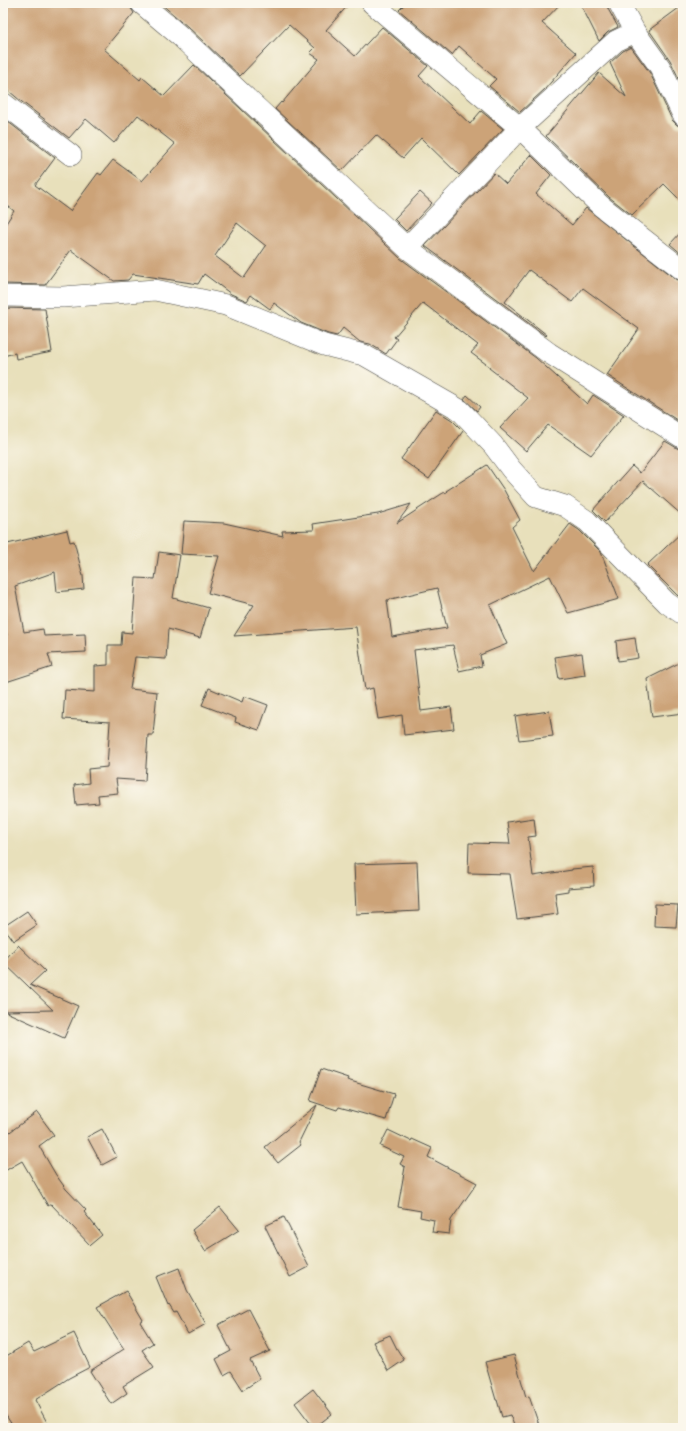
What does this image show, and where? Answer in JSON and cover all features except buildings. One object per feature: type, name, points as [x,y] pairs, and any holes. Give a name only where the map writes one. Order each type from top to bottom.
[{"type":"street","points":[[141,3],[186,42],[407,248],[549,353],[683,438]]},
{"type":"street","points":[[372,3],[520,128],[601,206],[683,270]]},
{"type":"street","points":[[619,3],[636,32],[660,66],[683,115]]},
{"type":"street","points":[[407,248],[520,128],[616,41],[636,32]]},
{"type":"street","points":[[3,103],[71,155]]},
{"type":"street","points":[[3,296],[63,297],[155,290],[226,305],[324,345],[364,355],[460,410],[493,444],[511,469],[536,498],[565,506],[587,521],[667,603],[683,614]]}]
